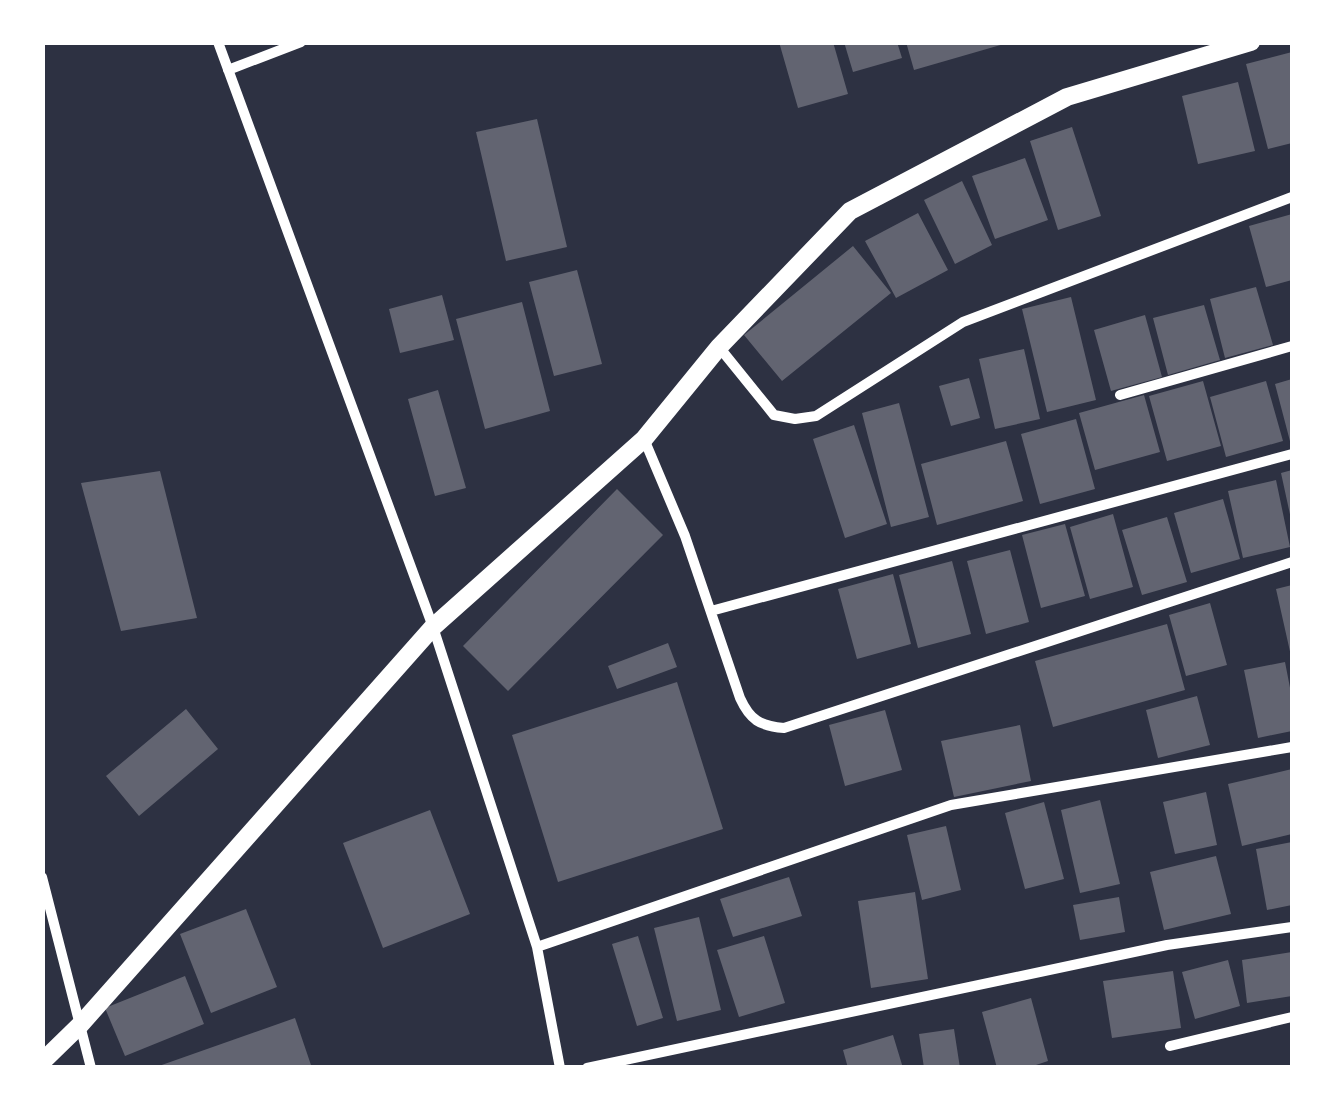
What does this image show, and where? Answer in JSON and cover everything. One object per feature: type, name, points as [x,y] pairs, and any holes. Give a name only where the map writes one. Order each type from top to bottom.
[{"type":"street","points":[[218,42],[434,628],[536,947],[560,1068]]},
{"type":"street","points":[[228,70],[301,42]]},
{"type":"street","points":[[42,1062],[81,1024],[434,628],[644,439],[719,348],[850,211],[1067,96],[1251,42]]},
{"type":"street","points":[[719,348],[774,415],[795,419],[816,416],[963,322],[1292,197]]},
{"type":"street","points":[[1120,395],[1292,346]]},
{"type":"street","points":[[644,439],[685,536],[748,716],[758,724],[784,728],[1292,562]]},
{"type":"street","points":[[711,611],[1292,454]]},
{"type":"street","points":[[536,947],[951,805],[1292,747]]},
{"type":"street","points":[[42,876],[92,1068]]},
{"type":"street","points":[[586,1068],[1168,944],[1292,928]]},
{"type":"street","points":[[1170,1046],[1292,1017]]},
{"type":"building","points":[[779,42],[833,42],[848,94],[798,108]]},
{"type":"building","points":[[844,42],[897,42],[902,58],[853,72]]},
{"type":"building","points":[[906,42],[1004,42],[1004,44],[914,70]]},
{"type":"building","points":[[1292,52],[1292,143],[1268,149],[1246,64]]},
{"type":"building","points":[[1238,82],[1255,151],[1198,164],[1182,96]]},
{"type":"building","points":[[537,119],[567,247],[506,261],[476,132]]},
{"type":"building","points":[[1072,127],[1101,216],[1058,230],[1030,141]]},
{"type":"building","points":[[1025,158],[1048,220],[995,239],[972,176]]},
{"type":"building","points":[[962,181],[992,245],[955,264],[924,200]]},
{"type":"building","points":[[918,213],[948,270],[896,298],[865,241]]},
{"type":"building","points":[[1292,214],[1292,280],[1266,287],[1249,226]]},
{"type":"building","points":[[853,246],[891,293],[782,381],[744,335]]},
{"type":"building","points":[[577,270],[602,364],[554,376],[529,282]]},
{"type":"building","points":[[1256,287],[1273,345],[1225,358],[1210,299]]},
{"type":"building","points":[[442,295],[454,340],[400,353],[389,309]]},
{"type":"building","points":[[1071,297],[1096,400],[1047,412],[1022,309]]},
{"type":"building","points":[[522,302],[550,411],[485,429],[456,319]]},
{"type":"building","points":[[1204,305],[1220,360],[1168,375],[1153,318]]},
{"type":"building","points":[[1145,315],[1162,377],[1111,391],[1094,330]]},
{"type":"building","points":[[1024,349],[1040,419],[995,429],[979,359]]},
{"type":"building","points":[[969,378],[980,418],[951,426],[939,386]]},
{"type":"building","points":[[1292,379],[1292,445],[1291,445],[1275,384]]},
{"type":"building","points":[[1203,381],[1221,446],[1167,461],[1149,396]]},
{"type":"building","points":[[1266,381],[1283,441],[1226,457],[1210,397]]},
{"type":"building","points":[[438,390],[466,488],[435,496],[408,399]]},
{"type":"building","points":[[1144,395],[1160,452],[1095,470],[1079,413]]},
{"type":"building","points":[[899,403],[929,517],[891,527],[862,413]]},
{"type":"building","points":[[1076,419],[1095,489],[1040,504],[1021,434]]},
{"type":"building","points":[[854,425],[887,524],[845,538],[813,439]]},
{"type":"building","points":[[1006,441],[1023,501],[937,525],[921,464]]},
{"type":"building","points":[[1292,470],[1292,519],[1291,519],[1281,473]]},
{"type":"building","points":[[160,471],[197,618],[121,631],[81,483]]},
{"type":"building","points":[[1276,480],[1290,547],[1243,558],[1228,491]]},
{"type":"building","points":[[617,489],[663,535],[508,691],[463,646]]},
{"type":"building","points":[[1223,499],[1240,559],[1191,573],[1174,513]]},
{"type":"building","points":[[1113,514],[1133,587],[1090,599],[1070,527]]},
{"type":"building","points":[[1167,517],[1187,582],[1142,595],[1122,530]]},
{"type":"building","points":[[1065,524],[1085,596],[1041,608],[1022,535]]},
{"type":"building","points":[[1010,550],[1029,622],[986,634],[967,561]]},
{"type":"building","points":[[952,561],[971,634],[918,648],[899,575]]},
{"type":"building","points":[[893,574],[911,644],[857,659],[838,589]]},
{"type":"building","points":[[1292,585],[1292,656],[1291,656],[1276,589]]},
{"type":"building","points":[[1210,603],[1227,665],[1186,676],[1169,615]]},
{"type":"building","points":[[1167,624],[1185,690],[1053,727],[1035,661]]},
{"type":"building","points":[[668,643],[677,667],[617,689],[608,666]]},
{"type":"building","points":[[1285,662],[1292,698],[1292,731],[1258,738],[1244,670]]},
{"type":"building","points":[[677,682],[723,829],[558,882],[512,735]]},
{"type":"building","points":[[1197,696],[1210,745],[1158,758],[1146,710]]},
{"type":"building","points":[[186,709],[218,749],[139,816],[106,776]]},
{"type":"building","points":[[885,710],[902,770],[845,786],[829,725]]},
{"type":"building","points":[[1020,725],[1031,781],[954,797],[941,741]]},
{"type":"building","points":[[1292,769],[1292,834],[1242,846],[1228,784]]},
{"type":"building","points":[[1206,792],[1217,845],[1175,854],[1163,802]]},
{"type":"building","points":[[1100,800],[1120,884],[1080,893],[1061,810]]},
{"type":"building","points":[[1044,802],[1064,879],[1025,889],[1005,813]]},
{"type":"building","points":[[430,810],[470,914],[383,948],[343,843]]},
{"type":"building","points":[[946,826],[961,890],[922,900],[907,835]]},
{"type":"building","points":[[1292,842],[1292,905],[1267,910],[1256,849]]},
{"type":"building","points":[[1216,856],[1231,914],[1164,930],[1150,872]]},
{"type":"building","points":[[789,877],[802,916],[733,937],[720,899]]},
{"type":"building","points":[[915,892],[928,979],[871,988],[858,901]]},
{"type":"building","points":[[1119,897],[1125,932],[1080,940],[1073,905]]},
{"type":"building","points":[[246,909],[277,987],[211,1013],[180,934]]},
{"type":"building","points":[[699,917],[721,1010],[677,1021],[654,928]]},
{"type":"building","points":[[638,936],[663,1018],[637,1026],[612,944]]},
{"type":"building","points":[[764,936],[785,1003],[739,1017],[717,950]]},
{"type":"building","points":[[1292,952],[1292,996],[1247,1003],[1242,960]]},
{"type":"building","points":[[1228,960],[1240,1006],[1195,1019],[1182,972]]},
{"type":"building","points":[[1173,971],[1181,1028],[1112,1038],[1103,981]]},
{"type":"building","points":[[185,976],[204,1024],[125,1056],[105,1008]]},
{"type":"building","points":[[1031,998],[1048,1061],[1027,1068],[997,1068],[982,1012]]},
{"type":"building","points":[[295,1018],[312,1068],[156,1068],[156,1067]]},
{"type":"building","points":[[954,1029],[960,1068],[924,1068],[919,1034]]},
{"type":"building","points":[[893,1035],[903,1068],[848,1068],[843,1050]]}]
